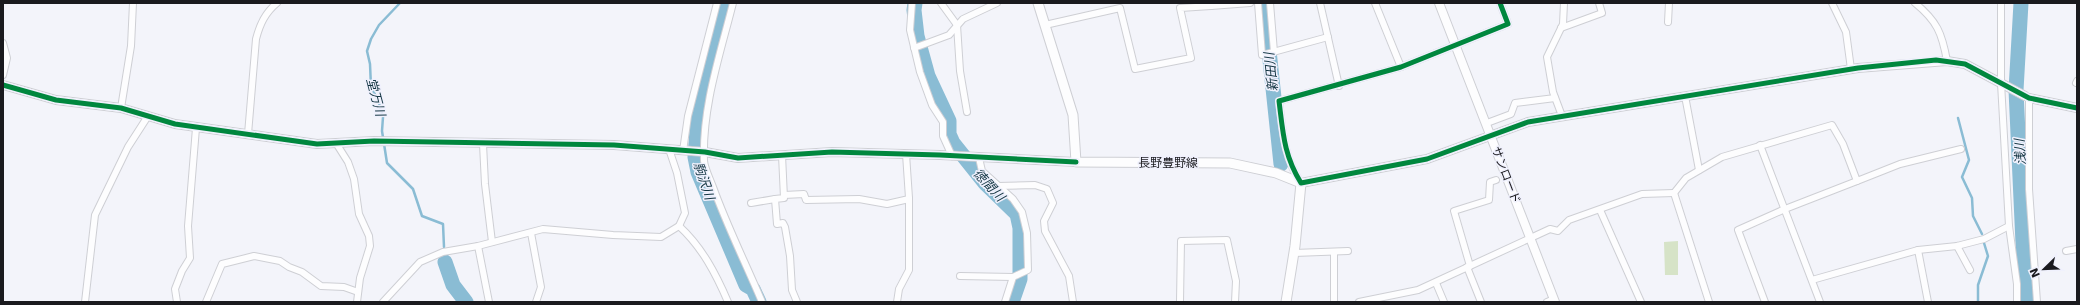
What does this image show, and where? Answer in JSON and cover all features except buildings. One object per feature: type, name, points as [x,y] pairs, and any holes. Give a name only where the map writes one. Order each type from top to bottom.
[{"type":"main road","points":[[1038,3],[1073,115],[1076,162]]},
{"type":"main road","name":"長野豊野線","points":[[1076,162],[1230,163],[1276,173],[1301,183]]},
{"type":"main road","points":[[1286,302],[1294,253],[1301,183]]},
{"type":"street","points":[[121,108],[131,46],[133,3]]},
{"type":"street","points":[[248,134],[256,39],[259,28],[267,12],[277,3]]},
{"type":"street","points":[[685,151],[688,116],[717,3]]},
{"type":"street","points":[[733,3],[708,101],[703,136],[704,162],[718,201],[762,302]]},
{"type":"street","points":[[912,3],[910,30],[918,46],[920,72],[932,105],[943,122],[943,136],[955,157]]},
{"type":"street","points":[[941,3],[957,25],[960,71],[966,112]]},
{"type":"street","points":[[918,46],[949,35],[963,19],[997,3]]},
{"type":"street","points":[[1045,24],[1120,8],[1135,69],[1191,58],[1179,5],[1250,3]]},
{"type":"street","points":[[1258,3],[1262,55],[1328,37]]},
{"type":"street","points":[[1270,3],[1274,52]]},
{"type":"street","points":[[1320,3],[1339,86]]},
{"type":"street","points":[[1376,3],[1401,66]]},
{"type":"street","name":"サンロード","points":[[1439,3],[1492,136],[1552,301]]},
{"type":"street","points":[[1500,3],[1508,24],[1456,46],[1401,66],[1339,86],[1279,102],[1286,153],[1292,168],[1301,183],[1427,160],[1528,122],[1851,69],[1936,60],[1965,64],[2027,97],[2077,108]]},
{"type":"street","points":[[1562,116],[1555,98],[1547,57],[1563,24],[1564,3]]},
{"type":"street","points":[[1561,28],[1602,13],[1599,3]]},
{"type":"street","points":[[1668,22],[1669,3]]},
{"type":"street","points":[[1832,3],[1846,32],[1851,69]]},
{"type":"street","points":[[1915,3],[1930,16],[1937,26],[1943,39],[1947,61]]},
{"type":"street","points":[[2001,3],[2002,84],[2009,226],[2017,302]]},
{"type":"street","points":[[3,43],[7,58],[3,75]]},
{"type":"street","points":[[3,84],[56,100],[121,108],[196,128],[317,144],[374,141],[614,145],[704,152],[738,158],[832,152],[1076,162]]},
{"type":"street","points":[[1685,96],[1699,170]]},
{"type":"street","points":[[2027,97],[2028,189],[2037,302]]},
{"type":"street","points":[[1487,123],[1511,114],[1512,105],[1520,101],[1555,98]]},
{"type":"street","points":[[85,302],[95,215],[128,147],[148,116]]},
{"type":"street","points":[[1359,302],[1418,290],[1550,229],[1558,231],[1569,220],[1642,194],[1674,193],[1686,178],[1722,156],[1832,125],[1843,144],[1857,181]]},
{"type":"street","points":[[177,302],[175,289],[182,271],[190,258],[188,226],[196,128]]},
{"type":"street","points":[[336,143],[348,162],[354,179],[359,214],[369,236],[370,246],[360,278],[357,302]]},
{"type":"street","points":[[483,144],[485,184],[492,242]]},
{"type":"street","points":[[1760,145],[1820,302]]},
{"type":"street","points":[[1765,302],[1738,230],[1785,209],[1900,164],[1961,149]]},
{"type":"street","points":[[383,302],[420,262],[443,252],[478,246],[543,229],[661,237],[679,226],[685,213],[677,173],[669,150]]},
{"type":"street","points":[[898,302],[899,289],[909,270],[909,199],[906,154]]},
{"type":"street","points":[[751,203],[784,198],[782,155]]},
{"type":"street","points":[[960,276],[1014,276],[1028,270],[1027,233],[1022,212],[1013,199],[982,171],[976,158]]},
{"type":"street","points":[[1481,302],[1469,267],[1454,211],[1489,200],[1490,182],[1496,180]]},
{"type":"street","points":[[998,186],[1035,185],[1047,189],[1053,203],[1044,221],[1045,231],[1068,276],[1073,302]]},
{"type":"street","points":[[1674,193],[1709,302]]},
{"type":"street","points":[[784,195],[804,194],[806,200],[859,199],[887,204],[909,199]]},
{"type":"street","points":[[775,199],[777,224],[782,223],[785,227],[790,256],[792,290],[797,302]]},
{"type":"street","points":[[1600,210],[1641,302]]},
{"type":"street","points":[[679,226],[694,240],[715,274],[728,302]]},
{"type":"street","points":[[1812,280],[1918,250],[1958,246],[1984,239],[2009,226]]},
{"type":"street","points":[[531,233],[541,287],[536,302]]},
{"type":"street","points":[[1180,302],[1181,241],[1227,240],[1236,280],[1235,302]]},
{"type":"street","points":[[478,246],[489,302]]},
{"type":"street","points":[[1958,246],[1970,270]]},
{"type":"street","points":[[2066,251],[2077,249]]},
{"type":"street","points":[[1918,250],[1928,302]]},
{"type":"street","points":[[1294,253],[1348,251]]},
{"type":"street","points":[[1334,252],[1334,302]]},
{"type":"street","points":[[206,302],[222,264],[254,256],[280,261],[288,267],[302,272],[321,286],[344,287],[358,292]]},
{"type":"street","points":[[1005,302],[1014,276]]},
{"type":"street","points":[[1436,283],[1444,302]]},
{"type":"green space","points":[[1678,241],[1678,275],[1665,275],[1664,242]]},
{"type":"waterway","name":"堂万川","points":[[400,3],[379,25],[371,39],[367,51],[370,64],[371,87],[378,100],[383,117],[382,131],[387,163],[413,189],[422,216],[443,224],[444,247]]},
{"type":"waterway","name":"駒沢川","points":[[724,3],[699,102],[695,157],[698,172],[746,285],[753,289],[759,302]]},
{"type":"waterway","name":"徳間川","points":[[915,3],[914,10],[917,36],[928,76],[949,121],[949,134],[953,143],[985,183],[1017,214],[1020,228],[1020,279],[1012,302]]},
{"type":"waterway","name":"新田川","points":[[1264,3],[1281,164]]},
{"type":"waterway","name":"浅川","points":[[2021,3],[2016,90],[2024,265],[2028,302]]},
{"type":"waterway","points":[[1958,118],[1969,160],[1962,177],[1972,198],[1973,216],[1982,234]]},
{"type":"waterway","points":[[1978,302],[1978,285],[1988,256],[1984,243]]},
{"type":"waterway","name":"堂万川","points":[[445,262],[453,285],[466,302]]},
{"type":"cycle path","points":[[1500,3],[1508,24],[1401,67],[1279,101],[1285,144],[1295,173],[1301,183],[1427,159],[1528,122],[1858,68],[1936,60],[1965,64],[2029,98],[2077,108]]},
{"type":"cycle path","points":[[3,85],[56,100],[121,108],[175,124],[317,144],[374,141],[614,145],[705,152],[738,158],[832,152],[940,155],[1076,162]]}]
